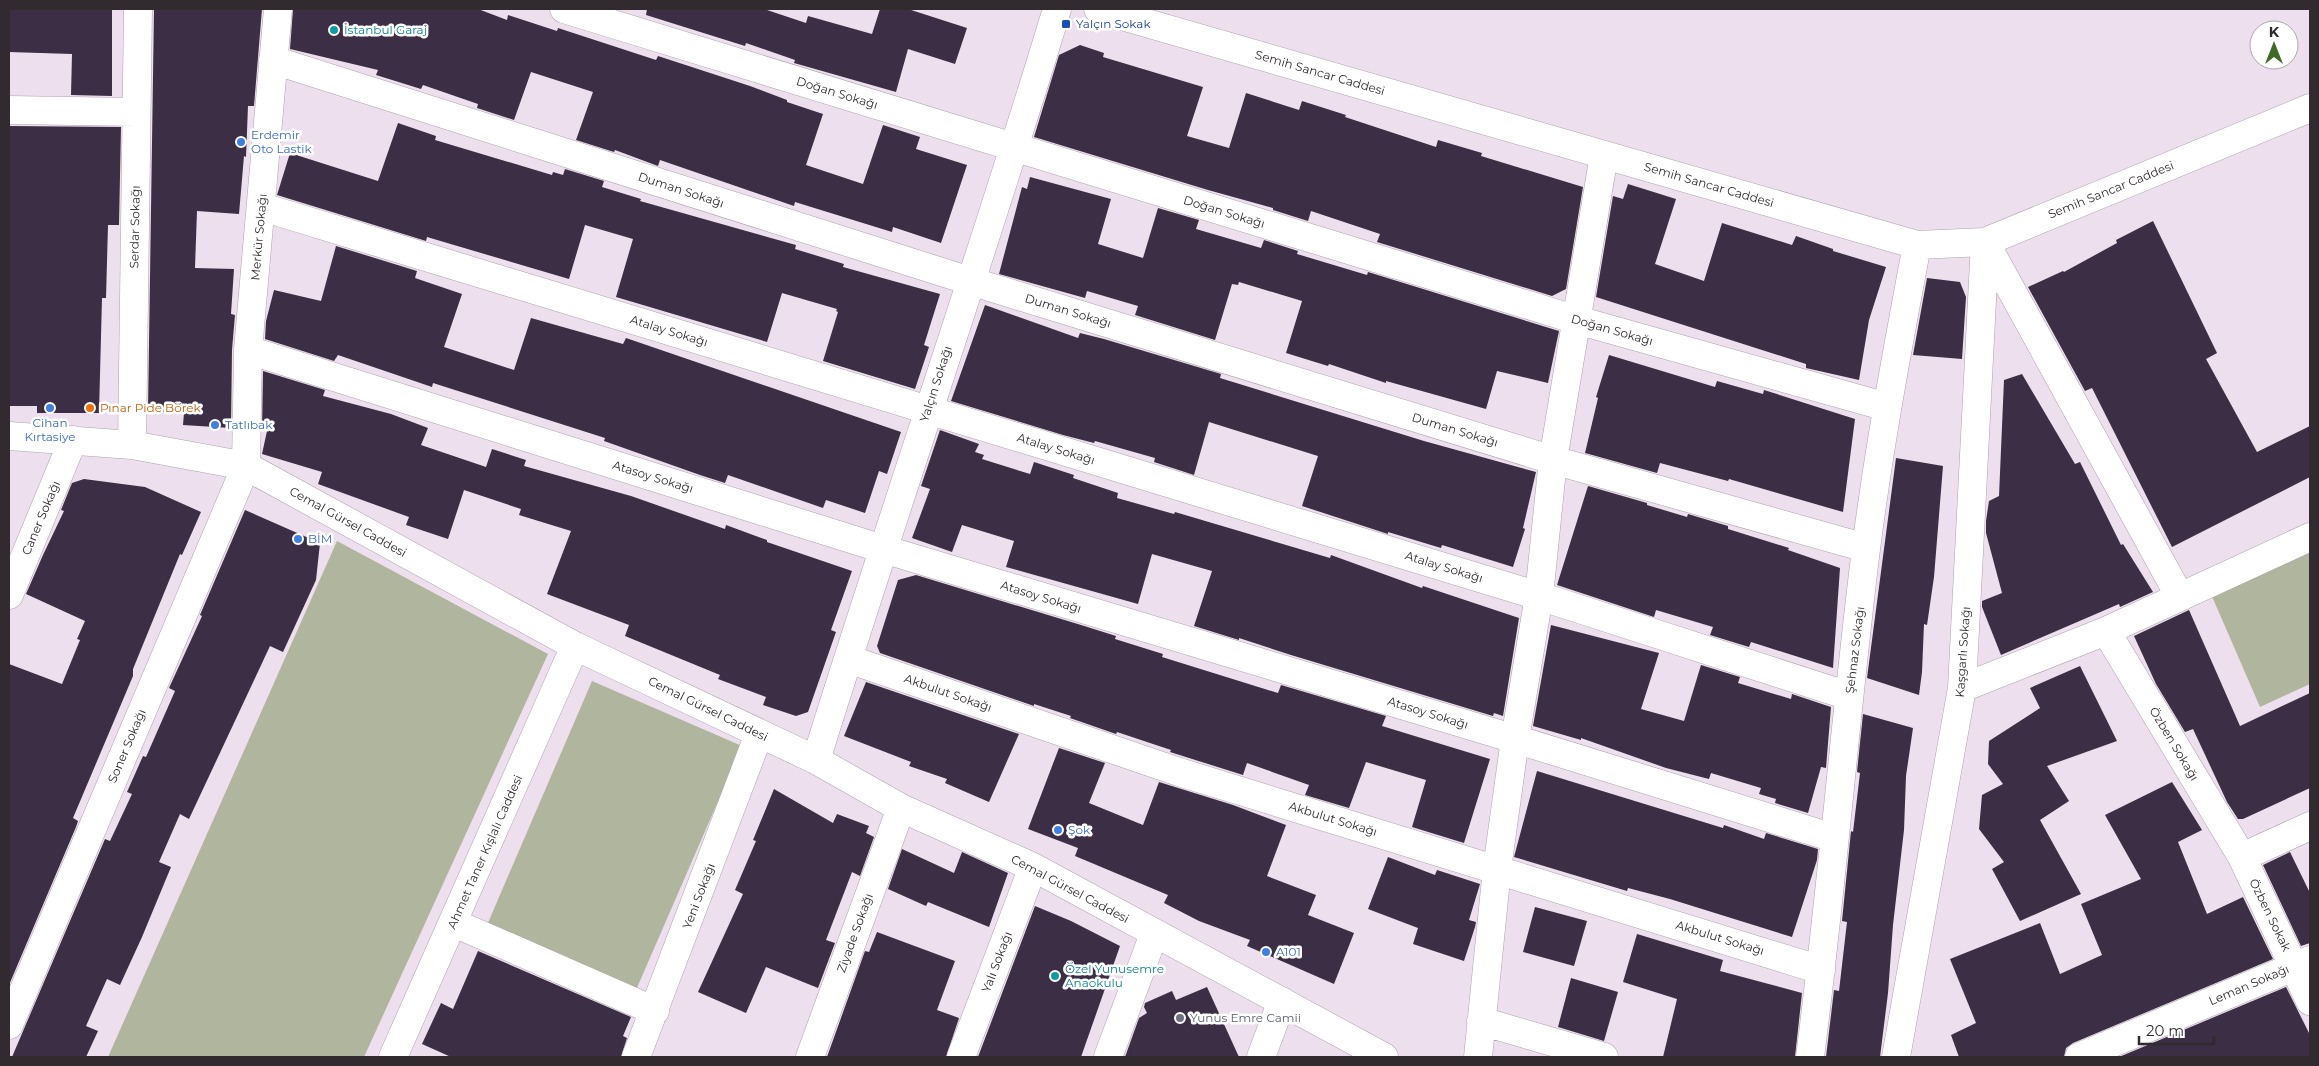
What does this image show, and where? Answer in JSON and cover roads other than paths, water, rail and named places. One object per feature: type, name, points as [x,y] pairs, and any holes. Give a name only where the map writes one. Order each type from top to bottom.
[{"type":"street","name":"Serdar Sokağı","points":[[132,445],[138,9]]},
{"type":"street","name":"Merkür Sokağı","points":[[246,466],[248,350],[278,9]]},
{"type":"street","name":"Doğan Sokağı","points":[[564,9],[1577,320],[1887,407]]},
{"type":"street","name":"Yalçın Sokağı","points":[[816,760],[927,410],[1015,148],[1057,9]]},
{"type":"street","name":"Semih Sancar Caddesi","points":[[1098,9],[1918,244],[1985,242],[2310,108]]},
{"type":"street","name":"Duman Sokağı","points":[[273,60],[970,281],[1553,460],[1866,548]]},
{"type":"street","points":[[9,110],[136,112]]},
{"type":"street","points":[[1478,1057],[1498,869],[1515,739],[1538,596],[1553,460],[1604,155]]},
{"type":"street","name":"Atalay Sokağı","points":[[262,207],[1538,596],[1849,696]]},
{"type":"street","points":[[1985,242],[2180,597]]},
{"type":"street","name":"Kaşgarlı Sokağı","points":[[1896,1057],[1962,688],[1985,242]]},
{"type":"street","name":"Şehnaz Sokağı","points":[[1810,1057],[1866,548],[1887,407],[1918,244]]},
{"type":"street","name":"Atasoy Sokağı","points":[[248,350],[883,549],[1515,739],[1834,838]]},
{"type":"street","name":"Cemal Gürsel Caddesi","points":[[9,436],[132,445],[246,466],[575,646],[816,760],[900,808],[1033,868],[1384,1057]]},
{"type":"street","name":"Caner Sokağı","points":[[9,595],[73,440]]},
{"type":"street","name":"Soner Sokağı","points":[[9,1026],[246,466]]},
{"type":"street","points":[[1962,688],[2106,631],[2310,537]]},
{"type":"street","name":"Özben Sokağı","points":[[2106,631],[2242,857]]},
{"type":"street","name":"Ahmet Taner Kışlalı Caddesi","points":[[393,1057],[454,923],[575,646]]},
{"type":"street","name":"Akbulut Sokağı","points":[[848,658],[1179,772],[1821,970]]},
{"type":"street","name":"Yeni Sokağı","points":[[636,1057],[656,1011],[759,734]]},
{"type":"street","name":"Ziyade Sokağı","points":[[810,1057],[900,808]]},
{"type":"street","points":[[2242,857],[2310,826]]},
{"type":"street","name":"Özben Sokak","points":[[2242,857],[2302,963],[2310,1000]]},
{"type":"street","name":"Yalı Sokağı","points":[[961,1057],[1033,868]]},
{"type":"street","points":[[454,923],[656,1011]]},
{"type":"street","points":[[1108,1057],[1154,934]]},
{"type":"street","name":"Leman Sokağı","points":[[2079,1057],[2302,963]]},
{"type":"street","points":[[1261,1057],[1282,1001]]},
{"type":"street","points":[[1481,1021],[1604,1057]]},
{"type":"place","name":"Yalçın Sokak","points":[[1066,24]]},
{"type":"place","name":"İstanbul Garaj","points":[[334,30]]},
{"type":"place","name":"Erdemir Oto Lastik","points":[[241,142]]},
{"type":"place","name":"Cihan Kırtasiye","points":[[50,408]]},
{"type":"place","name":"Pınar Pide Börek","points":[[90,408]]},
{"type":"place","name":"Tatlıbak","points":[[215,425]]},
{"type":"place","name":"BİM","points":[[298,539]]},
{"type":"place","name":"Şok","points":[[1058,830]]},
{"type":"place","name":"A101","points":[[1266,952]]},
{"type":"place","name":"Özel Yunusemre Anaokulu","points":[[1055,976]]},
{"type":"place","name":"Yunus Emre Camii","points":[[1180,1018]]}]
